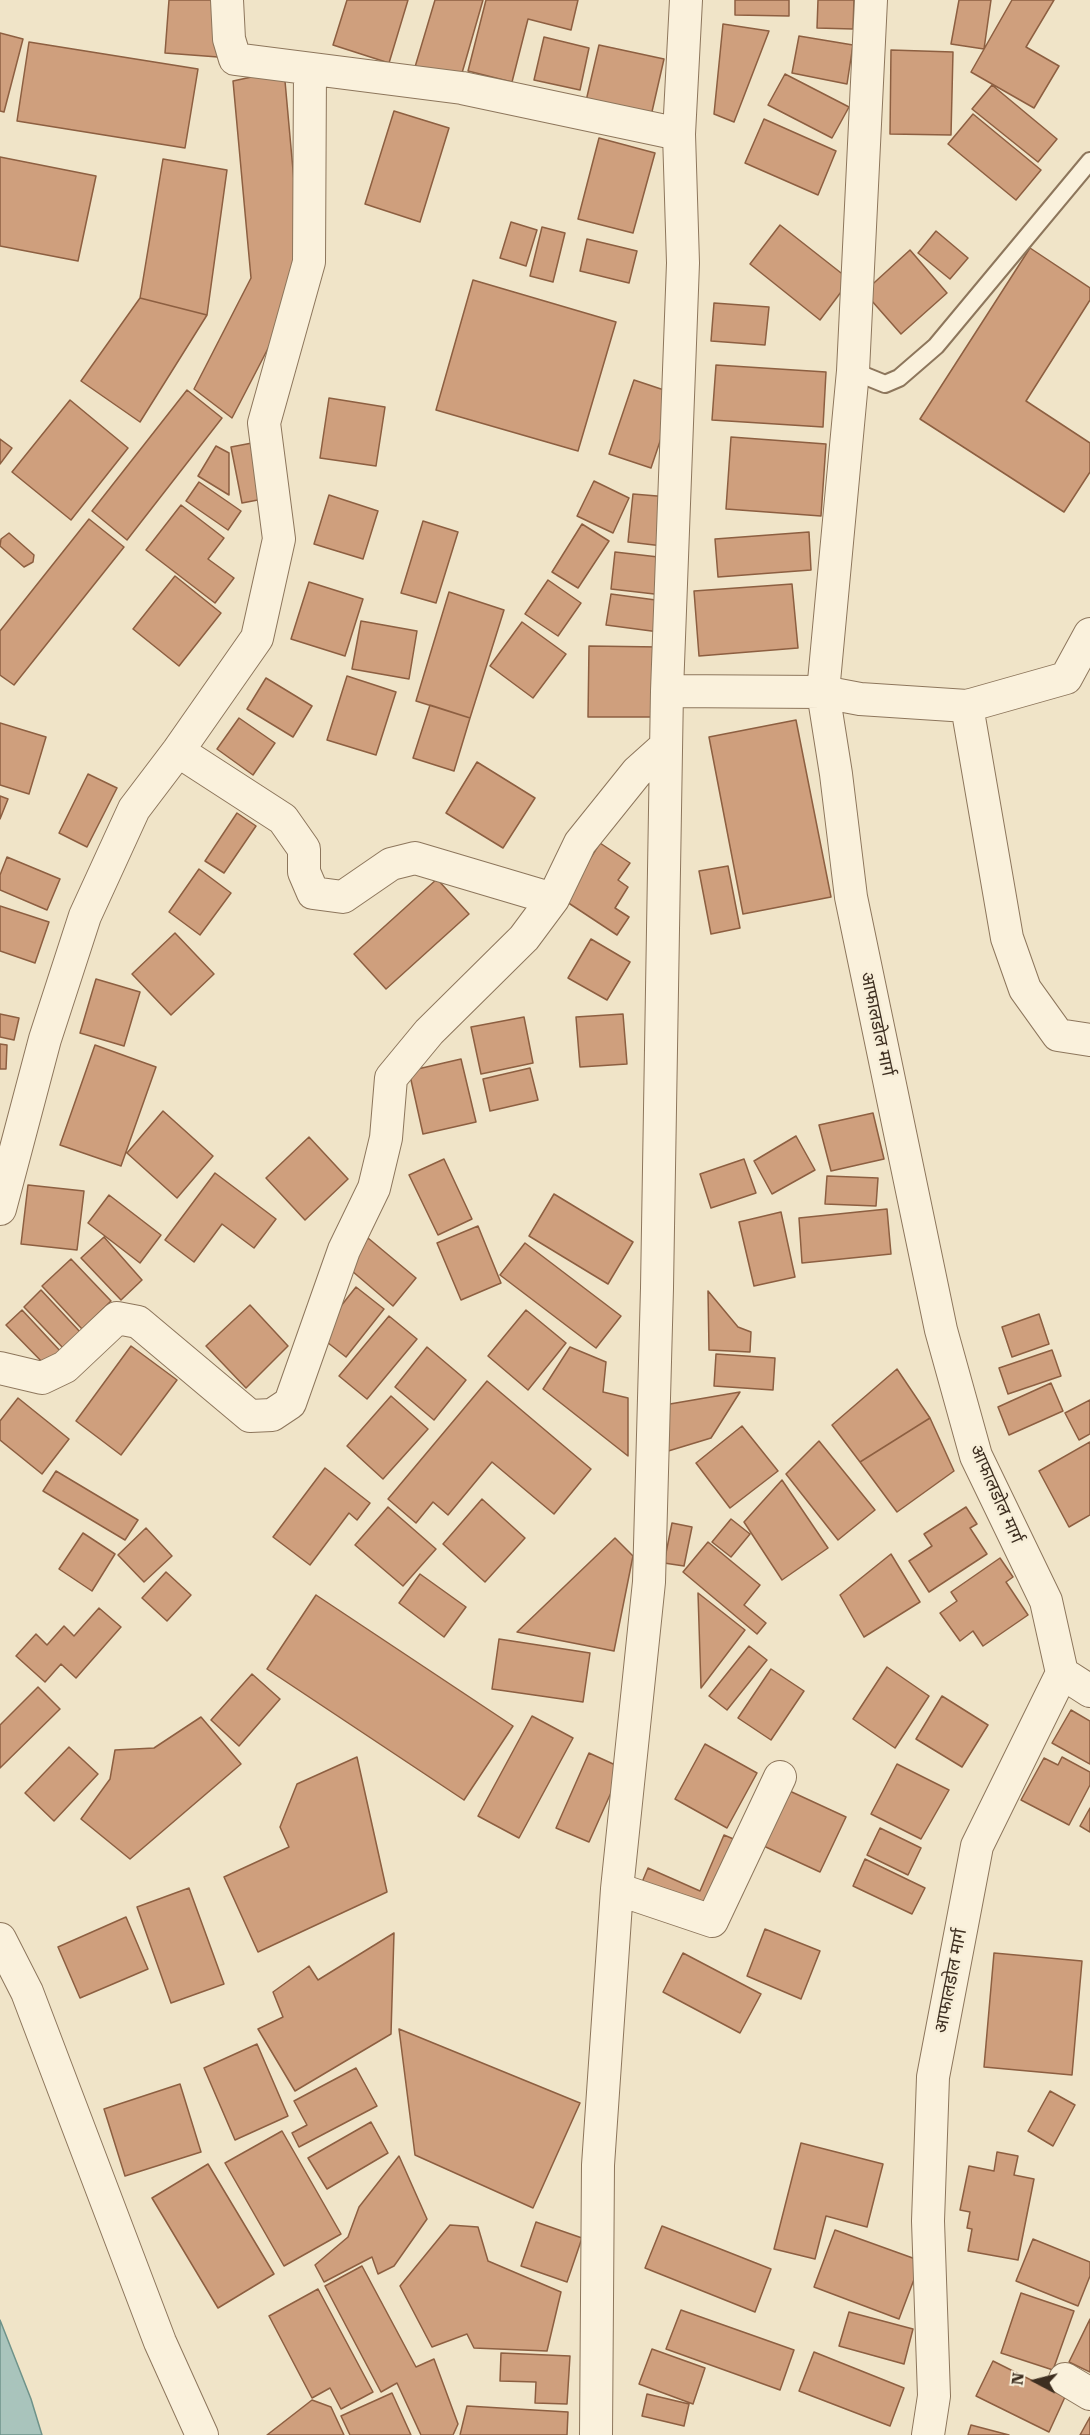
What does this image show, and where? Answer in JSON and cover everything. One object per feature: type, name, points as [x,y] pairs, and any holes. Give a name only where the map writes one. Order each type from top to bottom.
[{"type":"street","points":[[227,0],[229,39],[235,59],[462,88],[679,134]]},
{"type":"street","points":[[596,2435],[598,2165],[617,1890],[649,1582],[657,1276],[667,691],[683,263],[679,134],[686,0]]},
{"type":"street","name":"आफालडोल मार्ग","points":[[871,0],[853,371],[823,692],[851,897],[941,1330],[976,1456],[1046,1601],[1062,1673],[977,1846],[933,2077],[928,2221],[934,2396],[928,2435]]},
{"type":"street","points":[[0,1209],[45,1039],[85,916],[134,809],[178,751],[257,638],[279,539],[264,423],[309,262],[310,69]]},
{"type":"street","points":[[667,691],[823,692],[860,699],[967,706],[1066,678],[1090,634]]},
{"type":"street","points":[[967,706],[1008,938],[1025,989],[1058,1035],[1090,1040]]},
{"type":"street","points":[[0,1368],[42,1378],[65,1367],[117,1318],[138,1322],[249,1416],[272,1415],[290,1403],[344,1250],[374,1188],[386,1138],[391,1078],[429,1032],[524,939],[553,899],[580,843],[637,772],[666,746]]},
{"type":"street","points":[[178,751],[283,819],[304,849],[304,872],[313,893],[343,897],[391,864],[415,858],[553,899]]},
{"type":"street","points":[[1062,1673],[1090,1690]]},
{"type":"street","points":[[617,1890],[711,1921],[780,1778]]},
{"type":"street","points":[[0,1939],[27,1992],[160,2342],[202,2435]]},
{"type":"lane","points":[[853,371],[885,384],[899,378],[936,346],[1090,161]]},
{"type":"water","points":[[0,2320],[31,2399],[42,2435],[0,2435]]},
{"type":"building","points":[[169,0],[222,0],[218,57],[165,53]]},
{"type":"building","points":[[347,0],[408,0],[389,63],[333,45]]},
{"type":"building","points":[[435,0],[483,0],[460,80],[415,67]]},
{"type":"building","points":[[486,0],[578,0],[571,30],[528,19],[512,82],[468,71]]},
{"type":"building","points":[[735,0],[789,0],[789,16],[735,15]]},
{"type":"building","points":[[818,0],[854,0],[853,29],[817,28]]},
{"type":"building","points":[[959,0],[991,0],[984,49],[951,44]]},
{"type":"building","points":[[1012,0],[1054,0],[1026,47],[1059,66],[1034,108],[971,72]]},
{"type":"building","points":[[723,24],[769,31],[734,122],[714,114]]},
{"type":"building","points":[[0,33],[23,39],[4,112],[0,111]]},
{"type":"building","points":[[799,36],[853,45],[847,84],[792,73]]},
{"type":"building","points":[[544,37],[589,48],[580,90],[534,80]]},
{"type":"building","points":[[29,42],[198,69],[185,148],[17,121]]},
{"type":"building","points":[[599,45],[664,59],[651,116],[586,101]]},
{"type":"building","points":[[891,50],[953,52],[951,135],[890,134]]},
{"type":"building","points":[[284,70],[303,281],[232,418],[194,389],[251,278],[233,81]]},
{"type":"building","points":[[785,74],[849,107],[832,138],[768,105]]},
{"type":"building","points":[[992,85],[1057,139],[1038,162],[972,109]]},
{"type":"building","points":[[394,111],[449,128],[420,222],[365,204]]},
{"type":"building","points":[[973,114],[1041,170],[1016,200],[948,144]]},
{"type":"building","points":[[764,119],[836,151],[818,195],[745,163]]},
{"type":"building","points":[[599,138],[655,153],[633,233],[578,219]]},
{"type":"building","points":[[0,157],[96,176],[78,261],[0,246]]},
{"type":"building","points":[[163,159],[227,170],[207,315],[140,298]]},
{"type":"building","points":[[511,222],[537,230],[526,266],[500,258]]},
{"type":"building","points":[[780,225],[850,280],[820,320],[750,264]]},
{"type":"building","points":[[542,227],[565,233],[553,282],[530,276]]},
{"type":"building","points":[[936,231],[968,258],[950,279],[918,253]]},
{"type":"building","points":[[587,239],[637,251],[629,283],[580,271]]},
{"type":"building","points":[[1030,248],[1090,288],[1090,300],[1026,401],[1090,443],[1090,472],[1064,512],[920,419]]},
{"type":"building","points":[[910,250],[947,293],[901,334],[864,292]]},
{"type":"building","points":[[473,280],[616,322],[578,451],[436,410]]},
{"type":"building","points":[[140,298],[207,315],[140,422],[81,381]]},
{"type":"building","points":[[714,303],[769,307],[765,345],[711,341]]},
{"type":"building","points":[[716,365],[826,372],[823,427],[712,420]]},
{"type":"building","points":[[634,380],[676,394],[651,468],[609,454]]},
{"type":"building","points":[[187,390],[222,418],[127,540],[92,511]]},
{"type":"building","points":[[329,398],[385,407],[376,466],[320,458]]},
{"type":"building","points":[[70,400],[128,448],[71,520],[12,472]]},
{"type":"building","points":[[731,437],[826,444],[821,516],[726,509]]},
{"type":"building","points":[[0,439],[12,448],[0,464]]},
{"type":"building","points":[[252,443],[263,499],[242,503],[231,447]]},
{"type":"building","points":[[216,446],[229,453],[229,495],[198,476]]},
{"type":"building","points":[[594,481],[629,498],[613,533],[577,516]]},
{"type":"building","points":[[199,482],[241,511],[228,530],[186,501]]},
{"type":"building","points":[[633,494],[669,497],[663,546],[628,542]]},
{"type":"building","points":[[329,495],[378,511],[363,559],[314,544]]},
{"type":"building","points":[[181,505],[224,538],[208,559],[234,578],[215,603],[146,550]]},
{"type":"building","points":[[89,519],[124,547],[14,685],[0,675],[0,631]]},
{"type":"building","points":[[423,521],[458,532],[436,603],[401,593]]},
{"type":"building","points":[[582,524],[609,541],[578,588],[552,572]]},
{"type":"building","points":[[809,532],[811,570],[718,577],[715,539]]},
{"type":"building","points":[[9,533],[34,555],[33,562],[24,567],[0,546],[1,539]]},
{"type":"building","points":[[615,552],[667,558],[663,595],[611,589]]},
{"type":"building","points":[[175,576],[221,613],[179,666],[133,629]]},
{"type":"building","points":[[548,580],[581,603],[558,636],[525,614]]},
{"type":"building","points":[[309,582],[363,599],[345,656],[291,639]]},
{"type":"building","points":[[792,584],[798,648],[699,656],[694,591]]},
{"type":"building","points":[[449,592],[504,610],[470,718],[416,701]]},
{"type":"building","points":[[611,594],[663,601],[659,632],[606,625]]},
{"type":"building","points":[[361,621],[417,631],[409,679],[352,669]]},
{"type":"building","points":[[522,622],[566,654],[533,698],[490,666]]},
{"type":"building","points":[[589,646],[660,647],[659,717],[588,717]]},
{"type":"building","points":[[347,676],[396,692],[376,755],[327,740]]},
{"type":"building","points":[[266,678],[312,706],[293,737],[247,709]]},
{"type":"building","points":[[430,705],[470,718],[454,771],[413,758]]},
{"type":"building","points":[[239,718],[275,743],[253,775],[217,749]]},
{"type":"building","points":[[796,720],[831,897],[743,914],[709,737]]},
{"type":"building","points":[[0,723],[46,737],[29,794],[0,785]]},
{"type":"building","points":[[477,762],[535,798],[503,848],[446,813]]},
{"type":"building","points":[[88,774],[117,788],[87,847],[59,833]]},
{"type":"building","points":[[0,796],[8,799],[0,819]]},
{"type":"building","points":[[237,813],[256,826],[224,873],[205,861]]},
{"type":"building","points":[[600,843],[630,863],[618,880],[628,887],[615,908],[629,917],[617,935],[564,900]]},
{"type":"building","points":[[7,857],[60,879],[47,910],[0,890],[0,875]]},
{"type":"building","points":[[728,866],[740,928],[711,934],[699,871]]},
{"type":"building","points":[[199,869],[231,893],[200,935],[169,912]]},
{"type":"building","points":[[437,879],[469,914],[386,989],[354,954]]},
{"type":"building","points":[[0,906],[49,922],[35,963],[0,951]]},
{"type":"building","points":[[175,933],[214,974],[171,1015],[132,974]]},
{"type":"building","points":[[591,939],[630,962],[607,1000],[568,978]]},
{"type":"building","points":[[96,979],[140,992],[124,1046],[80,1033]]},
{"type":"building","points":[[0,1014],[19,1018],[14,1040],[0,1037]]},
{"type":"building","points":[[623,1014],[627,1064],[580,1067],[576,1017]]},
{"type":"building","points":[[524,1017],[533,1063],[481,1074],[471,1027]]},
{"type":"building","points":[[0,1044],[7,1045],[6,1069],[0,1069]]},
{"type":"building","points":[[95,1045],[156,1067],[121,1166],[60,1145]]},
{"type":"building","points":[[461,1059],[476,1122],[423,1134],[409,1071]]},
{"type":"building","points":[[530,1068],[538,1100],[490,1111],[483,1079]]},
{"type":"building","points":[[163,1111],[213,1156],[177,1198],[127,1153]]},
{"type":"building","points":[[873,1113],[884,1159],[831,1171],[819,1125]]},
{"type":"building","points":[[796,1136],[815,1170],[772,1194],[754,1161]]},
{"type":"building","points":[[309,1137],[348,1179],[305,1220],[266,1178]]},
{"type":"building","points":[[444,1159],[472,1219],[438,1235],[409,1175]]},
{"type":"building","points":[[744,1159],[756,1193],[711,1208],[700,1174]]},
{"type":"building","points":[[215,1173],[276,1219],[254,1248],[222,1224],[194,1262],[165,1240]]},
{"type":"building","points":[[827,1176],[878,1178],[876,1206],[825,1204]]},
{"type":"building","points":[[28,1185],[84,1191],[77,1250],[21,1244]]},
{"type":"building","points":[[554,1194],[633,1242],[608,1284],[529,1236]]},
{"type":"building","points":[[109,1195],[161,1235],[140,1263],[88,1223]]},
{"type":"building","points":[[887,1209],[891,1254],[802,1263],[799,1218]]},
{"type":"building","points":[[781,1212],[795,1277],[754,1286],[739,1222]]},
{"type":"building","points":[[478,1226],[501,1283],[461,1300],[437,1243]]},
{"type":"building","points":[[104,1237],[142,1280],[121,1300],[81,1258]]},
{"type":"building","points":[[368,1238],[416,1278],[393,1306],[345,1265]]},
{"type":"building","points":[[525,1243],[621,1316],[596,1348],[500,1275]]},
{"type":"building","points":[[71,1259],[111,1301],[82,1329],[42,1286]]},
{"type":"building","points":[[356,1287],[384,1309],[346,1357],[318,1335]]},
{"type":"building","points":[[41,1290],[81,1333],[64,1349],[24,1307]]},
{"type":"building","points":[[708,1291],[738,1327],[751,1332],[750,1352],[709,1350]]},
{"type":"building","points":[[250,1305],[288,1346],[246,1388],[206,1346]]},
{"type":"building","points":[[22,1310],[62,1353],[47,1367],[6,1325]]},
{"type":"building","points":[[526,1310],[566,1343],[528,1390],[488,1356]]},
{"type":"building","points":[[1039,1314],[1049,1344],[1012,1357],[1002,1327]]},
{"type":"building","points":[[389,1316],[417,1339],[367,1399],[339,1376]]},
{"type":"building","points":[[131,1346],[177,1380],[121,1455],[76,1421]]},
{"type":"building","points":[[427,1347],[466,1380],[434,1420],[395,1387]]},
{"type":"building","points":[[570,1347],[606,1362],[603,1392],[628,1398],[628,1456],[543,1389]]},
{"type":"building","points":[[1052,1350],[1061,1376],[1008,1394],[999,1368]]},
{"type":"building","points":[[716,1354],[775,1358],[773,1390],[714,1386]]},
{"type":"building","points":[[897,1369],[930,1418],[860,1462],[832,1425]]},
{"type":"building","points":[[487,1381],[591,1469],[554,1514],[492,1462],[448,1515],[433,1502],[416,1523],[388,1499]]},
{"type":"building","points":[[1051,1383],[1063,1411],[1009,1435],[998,1407]]},
{"type":"building","points":[[740,1392],[711,1438],[665,1452],[664,1405]]},
{"type":"building","points":[[391,1396],[428,1429],[383,1479],[347,1446]]},
{"type":"building","points":[[18,1398],[69,1439],[42,1474],[0,1440],[0,1421]]},
{"type":"building","points":[[1090,1400],[1090,1434],[1079,1440],[1065,1413]]},
{"type":"building","points":[[930,1418],[954,1471],[897,1512],[860,1462]]},
{"type":"building","points":[[742,1426],[778,1471],[730,1508],[696,1463]]},
{"type":"building","points":[[819,1441],[875,1510],[838,1540],[786,1474]]},
{"type":"building","points":[[1090,1442],[1090,1515],[1069,1527],[1039,1471]]},
{"type":"building","points":[[325,1468],[370,1503],[357,1520],[349,1513],[310,1565],[273,1537]]},
{"type":"building","points":[[56,1471],[138,1520],[125,1540],[43,1491]]},
{"type":"building","points":[[782,1480],[828,1548],[782,1580],[744,1522]]},
{"type":"building","points":[[482,1499],[525,1538],[485,1582],[443,1544]]},
{"type":"building","points":[[388,1507],[436,1549],[403,1586],[355,1545]]},
{"type":"building","points":[[966,1507],[977,1524],[970,1528],[987,1554],[929,1592],[909,1561],[932,1546],[924,1534]]},
{"type":"building","points":[[731,1519],[750,1534],[731,1557],[712,1542]]},
{"type":"building","points":[[672,1523],[692,1527],[684,1566],[664,1563]]},
{"type":"building","points":[[146,1528],[172,1556],[144,1582],[118,1555]]},
{"type":"building","points":[[83,1533],[115,1554],[92,1591],[59,1569]]},
{"type":"building","points":[[615,1538],[633,1556],[614,1651],[517,1632]]},
{"type":"building","points":[[708,1542],[760,1585],[744,1605],[766,1623],[757,1634],[683,1572]]},
{"type":"building","points":[[891,1554],[920,1602],[864,1637],[840,1595]]},
{"type":"building","points":[[1000,1558],[1013,1577],[1006,1582],[1028,1615],[983,1646],[973,1631],[960,1641],[940,1613],[957,1601],[951,1592]]},
{"type":"building","points":[[166,1572],[191,1595],[167,1621],[142,1598]]},
{"type":"building","points":[[420,1574],[466,1607],[444,1637],[399,1603]]},
{"type":"building","points":[[698,1593],[745,1630],[701,1688]]},
{"type":"building","points":[[316,1595],[513,1726],[464,1800],[267,1669]]},
{"type":"building","points":[[99,1608],[121,1627],[76,1678],[61,1664],[45,1682],[16,1656],[36,1634],[47,1645],[64,1626],[74,1636]]},
{"type":"building","points":[[499,1639],[590,1653],[583,1702],[492,1689]]},
{"type":"building","points":[[749,1646],[767,1660],[727,1710],[709,1696]]},
{"type":"building","points":[[887,1667],[929,1696],[895,1748],[853,1719]]},
{"type":"building","points":[[771,1669],[804,1691],[771,1740],[738,1718]]},
{"type":"building","points":[[252,1674],[280,1699],[239,1746],[211,1720]]},
{"type":"building","points":[[38,1687],[60,1709],[0,1768],[0,1725]]},
{"type":"building","points":[[942,1696],[988,1725],[962,1767],[916,1739]]},
{"type":"building","points":[[1071,1710],[1090,1721],[1090,1764],[1052,1743]]},
{"type":"building","points":[[532,1716],[573,1738],[519,1838],[478,1816]]},
{"type":"building","points":[[201,1717],[241,1764],[130,1859],[81,1819],[110,1779],[115,1750],[154,1748]]},
{"type":"building","points":[[705,1744],[757,1773],[727,1828],[675,1799]]},
{"type":"building","points":[[69,1747],[98,1774],[54,1821],[25,1793]]},
{"type":"building","points":[[589,1753],[622,1768],[589,1842],[556,1828]]},
{"type":"building","points":[[357,1757],[387,1892],[258,1952],[224,1877],[289,1847],[280,1827],[297,1784]]},
{"type":"building","points":[[1062,1757],[1090,1772],[1090,1785],[1069,1825],[1021,1800],[1044,1758],[1058,1765]]},
{"type":"building","points":[[897,1764],[949,1790],[921,1839],[871,1814]]},
{"type":"building","points":[[781,1787],[846,1817],[820,1872],[755,1842]]},
{"type":"building","points":[[1090,1808],[1090,1832],[1080,1826]]},
{"type":"building","points":[[880,1828],[921,1848],[908,1875],[867,1855]]},
{"type":"building","points":[[724,1835],[743,1843],[710,1918],[640,1887],[648,1868],[700,1891]]},
{"type":"building","points":[[865,1859],[925,1888],[912,1914],[853,1886]]},
{"type":"building","points":[[189,1888],[224,1984],[171,2003],[137,1907]]},
{"type":"building","points":[[126,1917],[148,1969],[80,1998],[58,1947]]},
{"type":"building","points":[[765,1929],[820,1951],[801,1999],[747,1976]]},
{"type":"building","points":[[394,1933],[391,2034],[295,2091],[258,2029],[283,2017],[273,1992],[309,1966],[318,1980]]},
{"type":"building","points":[[683,1953],[761,1994],[740,2033],[663,1992]]},
{"type":"building","points":[[994,1953],[1082,1961],[1072,2075],[984,2067]]},
{"type":"building","points":[[399,2029],[580,2103],[533,2208],[415,2155]]},
{"type":"building","points":[[257,2044],[288,2116],[235,2140],[204,2068]]},
{"type":"building","points":[[356,2068],[377,2106],[299,2147],[292,2133],[307,2125],[294,2101]]},
{"type":"building","points":[[180,2084],[201,2152],[125,2176],[104,2109]]},
{"type":"building","points":[[1050,2091],[1075,2105],[1053,2146],[1028,2131]]},
{"type":"building","points":[[371,2122],[388,2153],[327,2189],[308,2158]]},
{"type":"building","points":[[282,2131],[341,2234],[284,2266],[225,2163]]},
{"type":"building","points":[[801,2143],[883,2164],[867,2227],[826,2216],[815,2259],[774,2249]]},
{"type":"building","points":[[997,2152],[1018,2156],[1014,2175],[1034,2179],[1018,2260],[968,2251],[972,2229],[967,2228],[970,2212],[960,2210],[969,2166],[994,2171]]},
{"type":"building","points":[[399,2156],[427,2219],[394,2266],[378,2274],[372,2257],[324,2282],[315,2265],[348,2237],[359,2207]]},
{"type":"building","points":[[208,2164],[274,2274],[218,2308],[152,2198]]},
{"type":"building","points":[[536,2222],[582,2238],[567,2282],[521,2266]]},
{"type":"building","points":[[450,2225],[478,2227],[488,2261],[561,2292],[547,2351],[474,2348],[467,2334],[432,2347],[400,2286]]},
{"type":"building","points":[[662,2226],[771,2269],[755,2312],[645,2268]]},
{"type":"building","points":[[835,2230],[921,2261],[899,2319],[814,2287]]},
{"type":"building","points":[[1033,2239],[1090,2262],[1090,2276],[1078,2306],[1016,2281]]},
{"type":"building","points":[[362,2266],[416,2367],[434,2359],[458,2424],[453,2435],[421,2435],[397,2383],[381,2392],[325,2286]]},
{"type":"building","points":[[318,2289],[373,2392],[341,2409],[330,2388],[312,2398],[269,2316]]},
{"type":"building","points":[[1021,2293],[1074,2311],[1053,2370],[1001,2353]]},
{"type":"building","points":[[681,2310],[794,2350],[780,2390],[666,2349]]},
{"type":"building","points":[[849,2312],[913,2329],[904,2364],[839,2346]]},
{"type":"building","points":[[1090,2319],[1090,2372],[1069,2362]]},
{"type":"building","points":[[652,2349],[705,2368],[693,2404],[639,2384]]},
{"type":"building","points":[[814,2352],[904,2388],[890,2426],[799,2391]]},
{"type":"building","points":[[501,2353],[570,2356],[567,2404],[535,2403],[536,2382],[500,2381]]},
{"type":"building","points":[[993,2361],[1065,2397],[1049,2432],[976,2396]]},
{"type":"building","points":[[392,2393],[411,2435],[350,2435],[341,2416]]},
{"type":"building","points":[[647,2394],[689,2404],[684,2426],[642,2416]]},
{"type":"building","points":[[312,2400],[331,2407],[344,2435],[267,2435]]},
{"type":"building","points":[[467,2406],[568,2412],[567,2435],[460,2435]]},
{"type":"building","points":[[1090,2417],[1090,2435],[1080,2435]]},
{"type":"building","points":[[971,2425],[1009,2435],[968,2435]]}]
